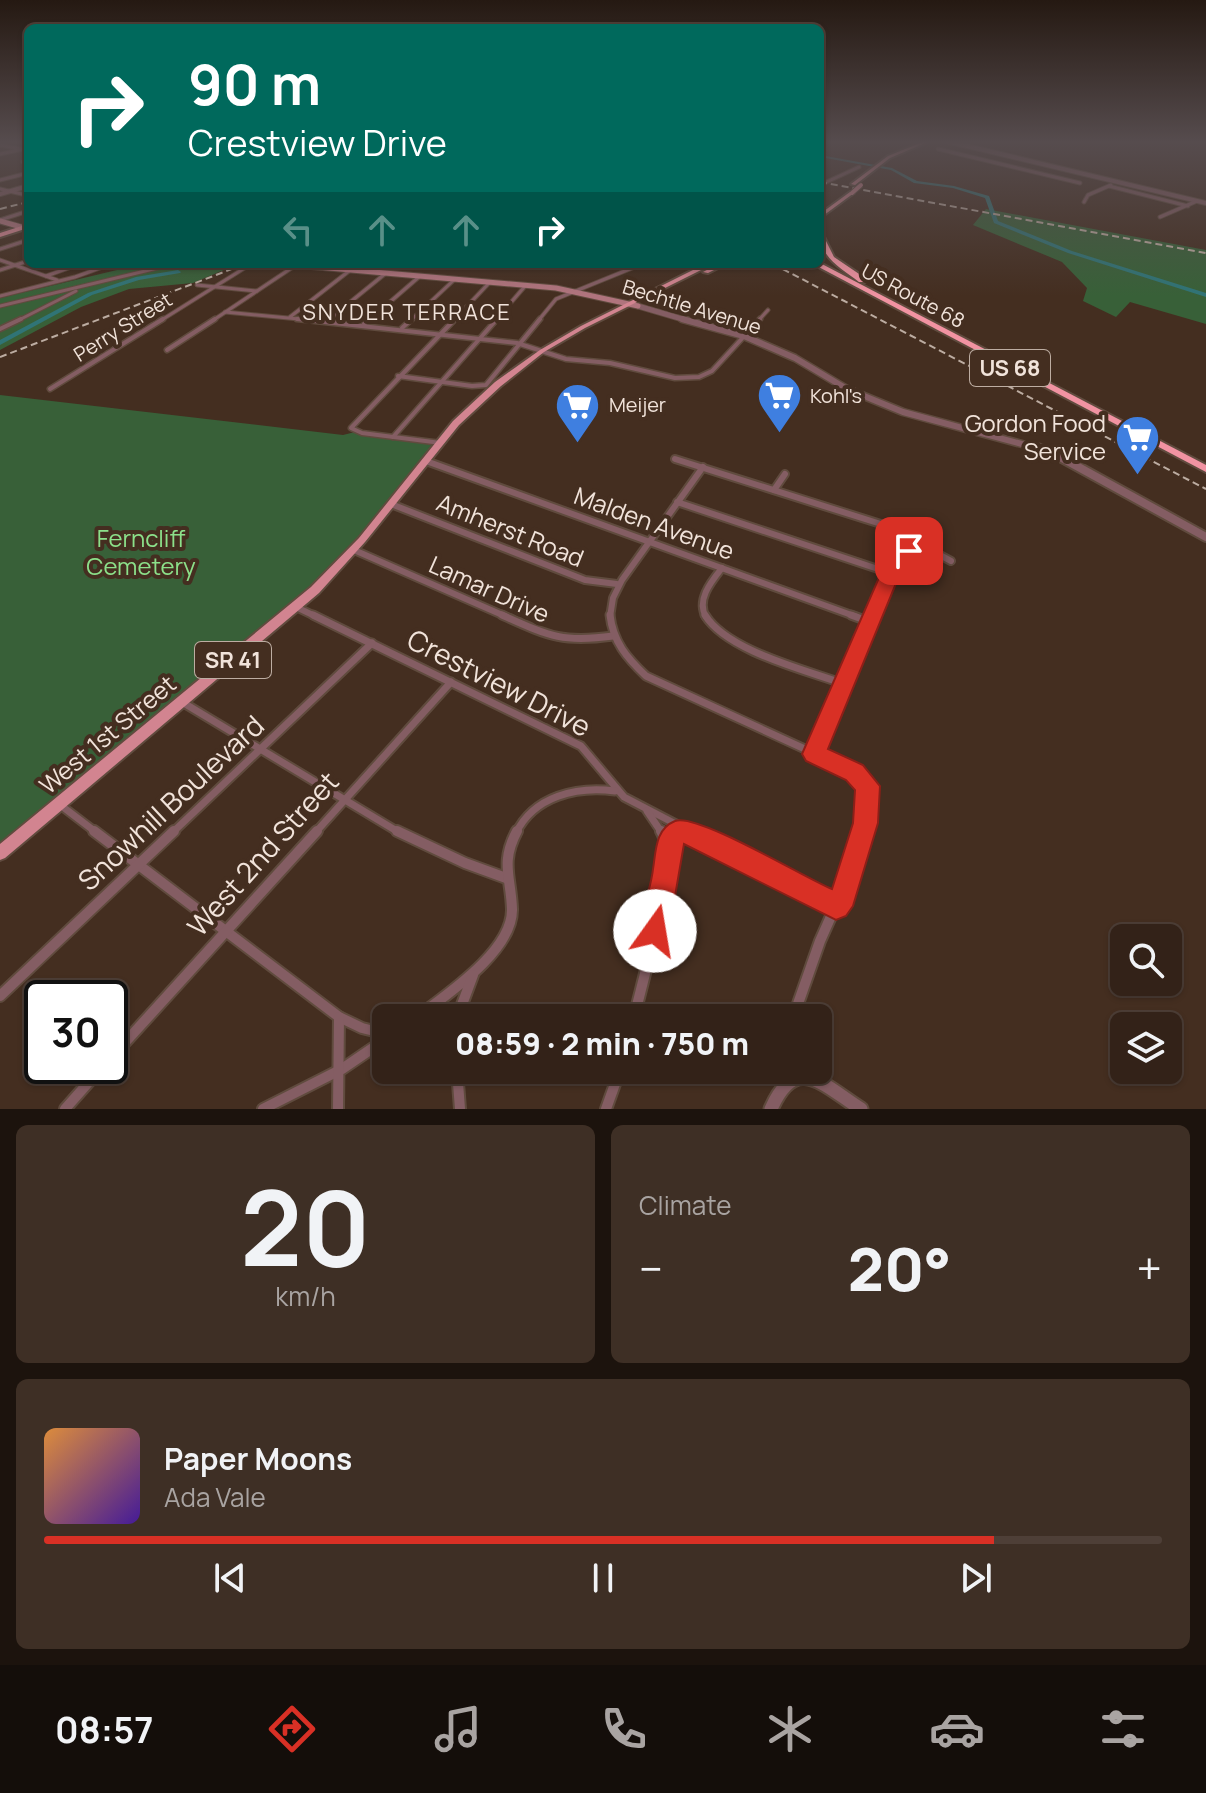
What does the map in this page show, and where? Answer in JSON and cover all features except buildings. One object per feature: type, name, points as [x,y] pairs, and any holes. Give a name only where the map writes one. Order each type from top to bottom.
[{"type":"highway","points":[[824,243],[831,258],[881,293]]},
{"type":"highway","name":"US Route 68","points":[[824,265],[1206,461]]},
{"type":"highway","name":"US Route 68","points":[[824,265],[936,329],[1206,469]]},
{"type":"highway","points":[[809,268],[936,329]]},
{"type":"main road","points":[[824,206],[842,193]]},
{"type":"main road","points":[[824,213],[852,193]]},
{"type":"main road","points":[[0,220],[24,227]]},
{"type":"main road","points":[[0,233],[24,227]]},
{"type":"main road","name":"Bechtle Avenue","points":[[330,268],[573,290],[634,305]]},
{"type":"main road","name":"West 1st Street","points":[[0,853],[296,607],[354,550],[441,443],[481,404],[546,352],[703,268]]},
{"type":"main road","name":"West 1st Street","points":[[634,305],[714,268]]},
{"type":"main road","points":[[590,284],[588,289],[596,296]]},
{"type":"street","points":[[13,193],[22,194]]},
{"type":"street","points":[[1084,202],[1085,196],[1093,193]]},
{"type":"street","points":[[1143,193],[1188,206]]},
{"type":"street","points":[[1161,193],[1206,203]]},
{"type":"street","points":[[1160,217],[1197,201]]},
{"type":"street","points":[[0,220],[24,212]]},
{"type":"street","points":[[0,249],[24,241]]},
{"type":"street","points":[[0,260],[59,280]]},
{"type":"street","points":[[0,270],[24,262]]},
{"type":"street","points":[[46,276],[69,268]]},
{"type":"street","points":[[0,296],[98,268]]},
{"type":"street","points":[[0,306],[156,268]]},
{"type":"street","name":"Perry Street","points":[[50,389],[245,268]]},
{"type":"street","points":[[167,350],[292,268]]},
{"type":"street","points":[[398,376],[481,386],[489,382],[553,302],[573,290],[632,268]]},
{"type":"street","points":[[290,317],[352,270]]},
{"type":"street","points":[[326,321],[386,273]]},
{"type":"street","points":[[364,324],[420,276]]},
{"type":"street","points":[[402,328],[455,279]]},
{"type":"street","points":[[441,443],[355,432],[351,428],[490,282]]},
{"type":"street","points":[[0,329],[90,285]]},
{"type":"street","points":[[197,285],[257,291]]},
{"type":"street","points":[[393,437],[526,285]]},
{"type":"street","name":"Bechtle Avenue","points":[[634,305],[748,338],[795,358],[847,389],[903,412],[1029,444],[1064,457],[1206,537]]},
{"type":"street","points":[[225,312],[479,338],[688,379],[712,371],[737,344],[748,338],[768,310]]},
{"type":"street","points":[[675,459],[884,525],[951,561]]},
{"type":"street","name":"Malden Avenue","points":[[426,461],[870,622]]},
{"type":"street","points":[[703,467],[617,584],[610,610],[613,636],[628,660],[646,676],[860,776],[868,786],[866,823],[847,886],[836,906],[798,1004]]},
{"type":"street","points":[[774,490],[785,474]]},
{"type":"street","points":[[677,502],[890,573]]},
{"type":"street","name":"Amherst Road","points":[[391,504],[585,580],[617,584]]},
{"type":"street","points":[[814,754],[890,573],[902,556],[919,544]]},
{"type":"street","name":"Lamar Drive","points":[[354,550],[554,638],[577,641],[613,636]]},
{"type":"street","points":[[722,568],[707,590],[703,605],[705,617],[713,628],[741,643],[844,684]]},
{"type":"street","name":"Crestview Drive","points":[[296,607],[581,746],[597,763],[615,791],[836,906]]},
{"type":"street","name":"Snowhill Boulevard","points":[[0,996],[372,643]]},
{"type":"street","name":"West 2nd Street","points":[[128,1039],[451,682]]},
{"type":"street","points":[[182,702],[399,832],[478,870],[506,878]]},
{"type":"street","points":[[433,1004],[479,965],[505,934],[512,920],[506,878],[512,841],[535,809],[550,798],[581,789],[615,791]]},
{"type":"street","points":[[59,804],[339,1017],[372,1031]]},
{"type":"street","points":[[644,808],[661,828],[668,855]]},
{"type":"street","points":[[637,1004],[665,887],[674,833],[685,831],[700,836]]},
{"type":"street","points":[[461,1004],[479,965]]},
{"type":"street","points":[[338,1109],[336,1072],[339,1017]]},
{"type":"street","points":[[263,1109],[336,1072],[372,1046]]},
{"type":"street","points":[[65,1109],[87,1084]]},
{"type":"street","points":[[458,1084],[460,1109]]},
{"type":"street","points":[[606,1109],[615,1084]]},
{"type":"street","points":[[771,1109],[781,1084]]},
{"type":"street","points":[[818,1084],[861,1109]]},
{"type":"green space","points":[[986,209],[1206,250],[1206,324],[1130,302],[1116,317],[1083,301],[1087,288],[1062,262],[973,225]]},
{"type":"green space","points":[[125,268],[229,268],[193,283],[129,289],[81,307],[0,350],[0,298]]},
{"type":"green space","name":"Ferncliff Cemetery","points":[[0,395],[343,435],[355,432],[441,443],[341,565],[0,853]]},
{"type":"waterway","points":[[973,193],[987,197],[996,222],[1070,252],[1206,295]]},
{"type":"waterway","points":[[0,343],[90,294],[138,278],[178,272]]},
{"type":"railway","points":[[878,193],[1206,253]]},
{"type":"railway","points":[[0,209],[24,203]]},
{"type":"railway","points":[[0,357],[234,268]]},
{"type":"railway","points":[[781,268],[1206,489]]},
{"type":"place","name":"Kohl's","points":[[779,435]]},
{"type":"place","name":"Meijer","points":[[578,444]]},
{"type":"place","name":"Gordon Food Service","points":[[1137,477]]},
{"type":"district","name":"SNYDER TERRACE","points":[[407,312]]},
{"type":"route","points":[[655,931],[665,887],[671,836],[680,831],[700,836],[836,906],[843,896],[866,823],[868,786],[855,772],[814,754],[890,573],[909,551]]}]
